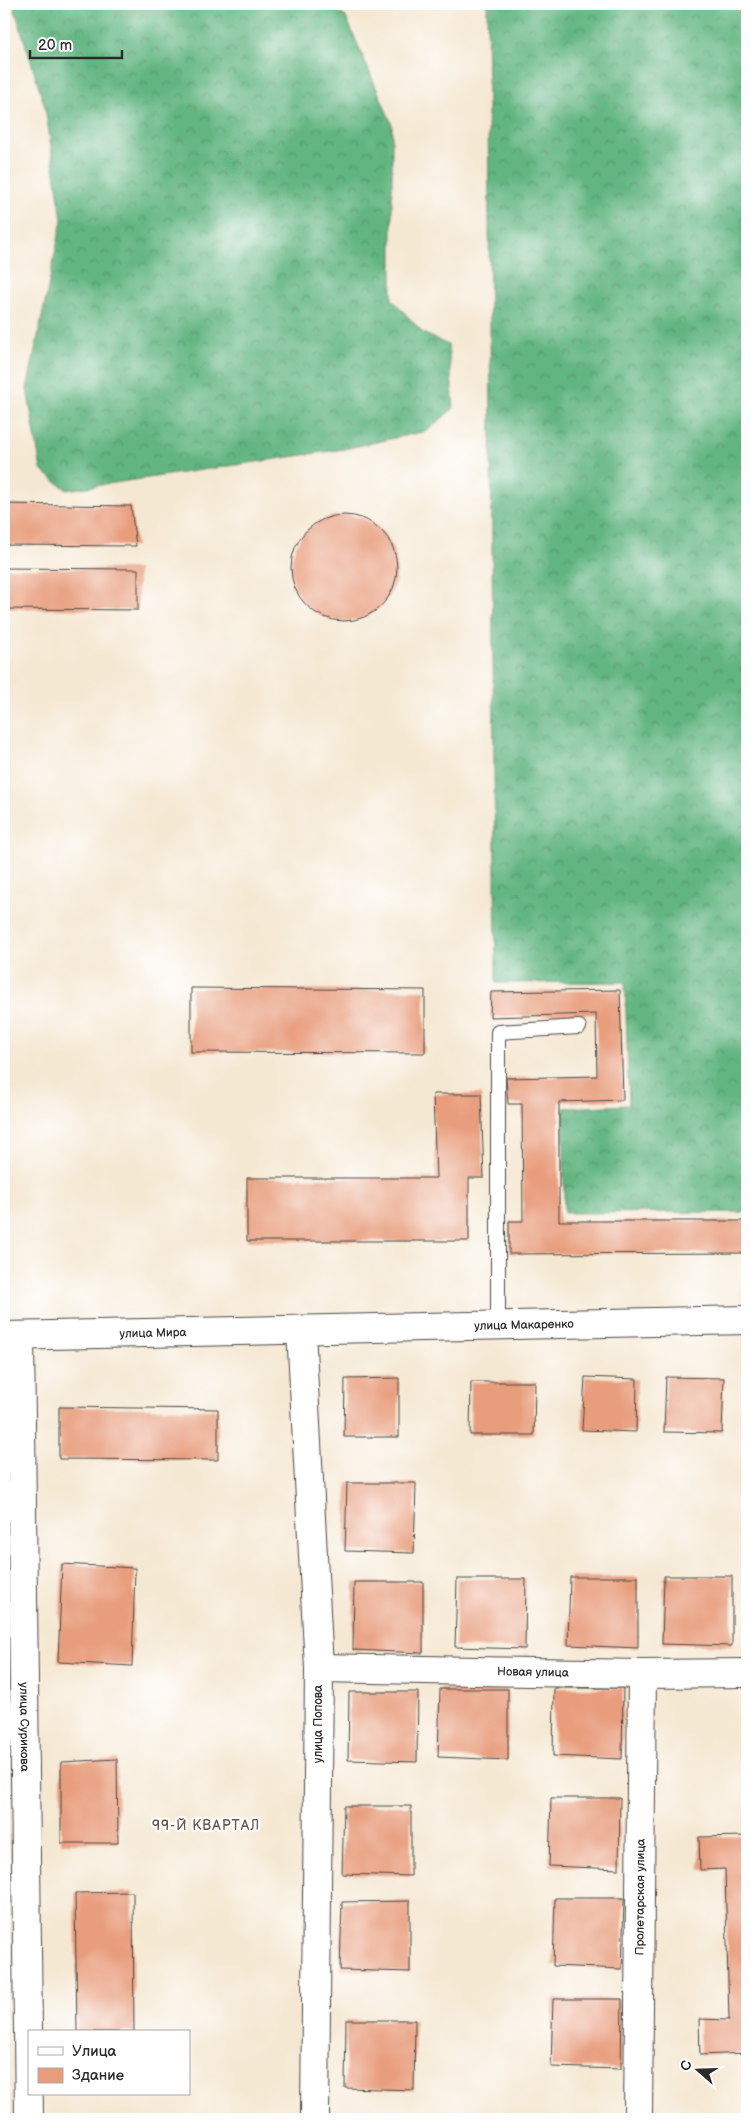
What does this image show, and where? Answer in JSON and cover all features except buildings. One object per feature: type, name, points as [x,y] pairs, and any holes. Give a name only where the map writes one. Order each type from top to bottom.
[{"type":"street","name":"улица Макаренко","points":[[300,1330],[747,1320]]},
{"type":"street","name":"улица Мира","points":[[12,1336],[300,1330]]},
{"type":"street","name":"улица Попова","points":[[300,1330],[319,1668],[315,2119]]},
{"type":"street","name":"улица Сурикова","points":[[12,1336],[28,2119]]},
{"type":"street","name":"Новая улица","points":[[319,1668],[747,1674]]},
{"type":"street","name":"Пролетарская улица","points":[[638,2119],[642,1674]]},
{"type":"lane","points":[[498,1326],[498,1032],[580,1027]]},
{"type":"green space","points":[[13,4],[326,4],[346,17],[392,124],[392,299],[423,333],[448,345],[454,408],[427,431],[344,449],[67,490],[41,470],[27,389],[62,220],[45,107]]},
{"type":"green space","points":[[487,4],[747,4],[747,1212],[564,1213],[564,1108],[629,1105],[625,982],[496,983]]},
{"type":"district","name":"99-Й КВАРТАЛ","points":[[206,1825]]}]
